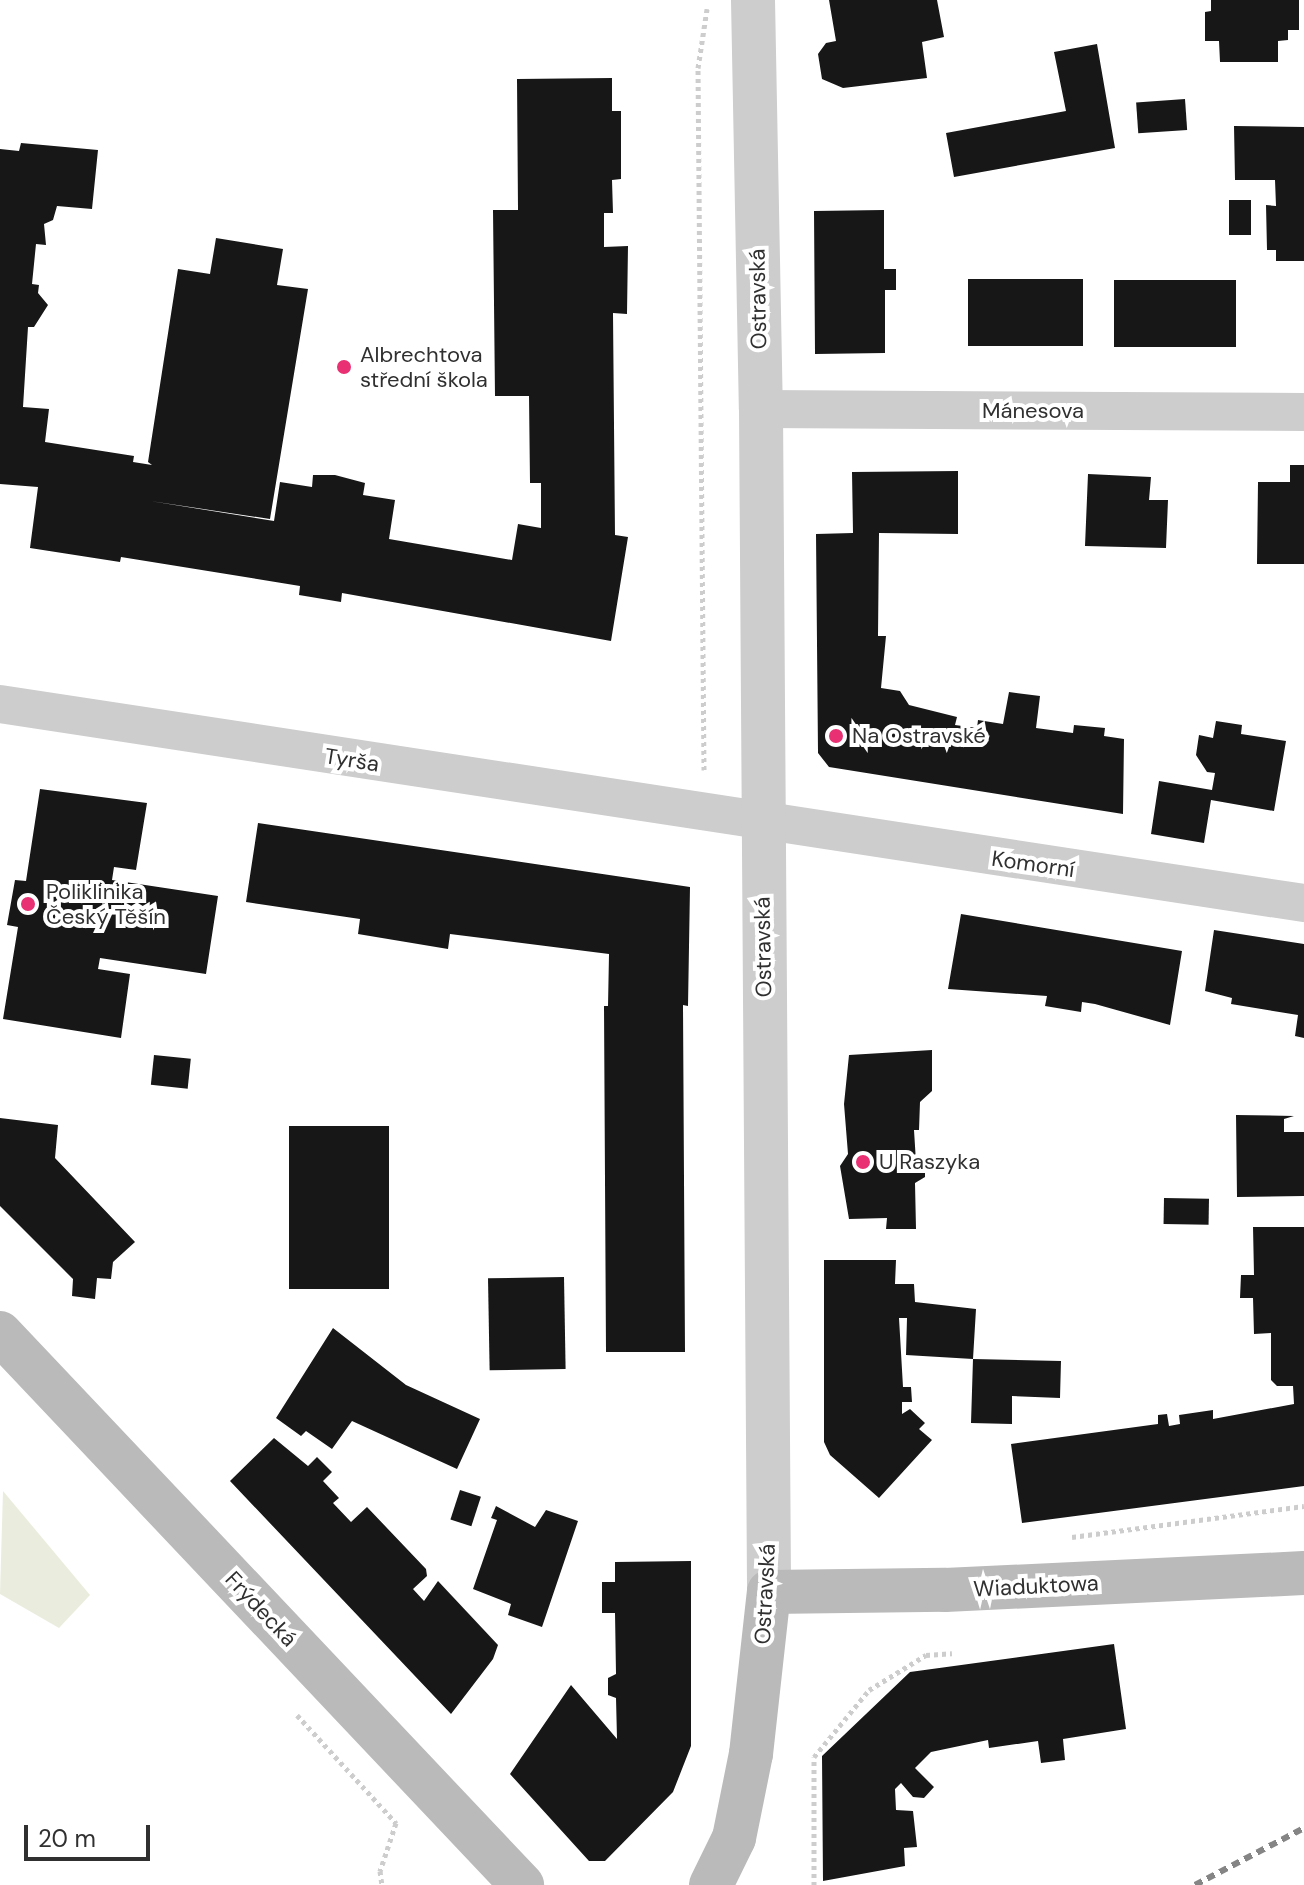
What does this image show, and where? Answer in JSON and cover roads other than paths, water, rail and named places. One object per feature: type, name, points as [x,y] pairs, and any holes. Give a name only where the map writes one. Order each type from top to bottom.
[{"type":"main road","name":"Frýdecká","points":[[0,1333],[522,1885]]},
{"type":"main road","name":"Wiaduktowa","points":[[769,1592],[945,1590],[1304,1573]]},
{"type":"main road","name":"Ostravská","points":[[711,1885],[734,1838],[743,1796],[769,1592]]},
{"type":"street","name":"Ostravská","points":[[753,0],[761,409],[769,1592]]},
{"type":"street","name":"Mánesova","points":[[761,409],[1304,412]]},
{"type":"street","name":"Tyrša","points":[[0,704],[762,824]]},
{"type":"street","name":"Komorní","points":[[762,824],[1304,903]]},
{"type":"railway","points":[[1195,1885],[1304,1828]]},
{"type":"place","name":"Albrechtova střední škola","points":[[344,367]]},
{"type":"place","name":"Na Ostravské","points":[[836,736]]},
{"type":"place","name":"Poliklinika Český Těšín","points":[[28,904]]},
{"type":"place","name":"U Raszyka","points":[[863,1162]]}]
